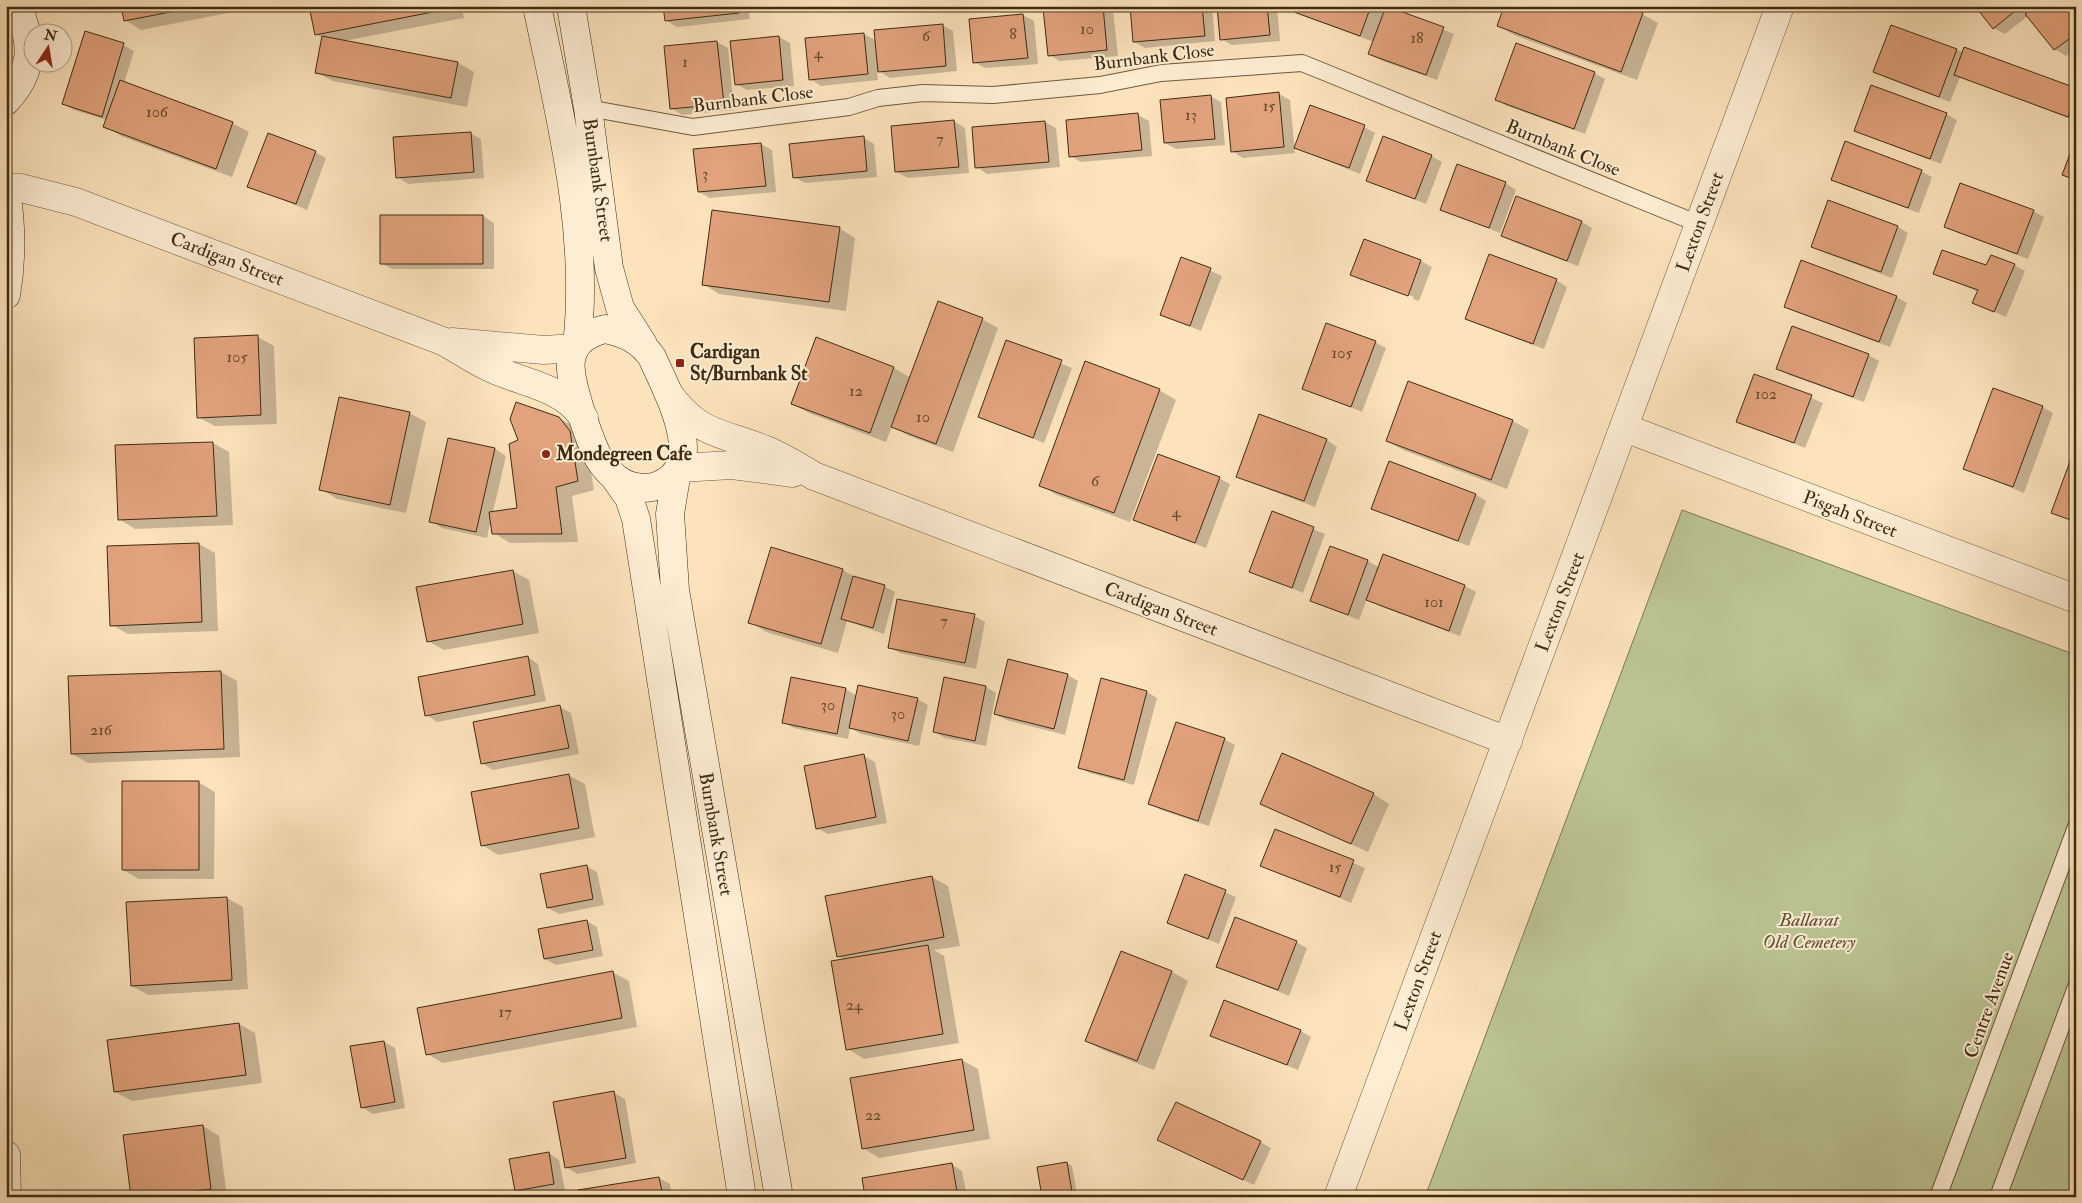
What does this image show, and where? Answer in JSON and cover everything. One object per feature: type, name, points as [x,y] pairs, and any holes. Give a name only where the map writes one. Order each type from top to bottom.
[{"type":"street","name":"Burnbank Street","points":[[537,6],[563,130],[579,234],[581,309],[576,346],[571,359],[571,374],[598,457],[629,498],[636,519],[742,1197]]},
{"type":"street","name":"Burnbank Street","points":[[571,6],[588,108],[613,283],[623,314],[652,357],[684,436],[684,453],[678,470],[670,514],[675,590],[779,1197]]},
{"type":"street","name":"Lexton Street","points":[[1338,1197],[1625,428],[1780,6]]},
{"type":"street","points":[[6,118],[12,95],[26,69],[30,47],[23,13]]},
{"type":"street","name":"Cardigan Street","points":[[6,188],[20,188],[76,202],[445,342],[491,369],[542,385],[559,394],[575,407],[584,418]]},
{"type":"street","points":[[6,192],[11,231],[10,274],[6,295]]},
{"type":"street","points":[[576,346],[590,332],[605,329],[624,333],[645,347]]},
{"type":"street","name":"Cardigan Street","points":[[445,342],[544,350],[576,346]]},
{"type":"street","name":"Cardigan Street","points":[[665,389],[694,422],[708,431],[768,450],[814,476],[1508,742]]},
{"type":"street","name":"Pisgah Street","points":[[1625,428],[2076,599]]},
{"type":"street","name":"Cardigan Street","points":[[678,470],[719,465],[746,465],[814,476]]},
{"type":"street","points":[[615,478],[628,485],[645,488],[660,485],[678,470]]},
{"type":"street","points":[[6,1155],[7,1197]]},
{"type":"lane","name":"Burnbank Close","points":[[588,108],[693,127],[849,107],[878,98],[913,94],[944,92],[993,95],[1100,85],[1161,73],[1302,63],[1699,224]]},
{"type":"lane","name":"Centre Avenue","points":[[1938,1197],[2076,827]]},
{"type":"lane","points":[[1998,1197],[2076,987]]},
{"type":"green space","name":"Ballarat Old Cemetery","points":[[1682,510],[2076,655],[2076,1197],[1425,1197]]},
{"type":"building","points":[[121,6],[201,6],[124,21]]},
{"type":"building","points":[[309,6],[447,6],[448,9],[315,35]]},
{"type":"building","points":[[663,6],[738,6],[739,13],[665,21]]},
{"type":"building","points":[[1103,6],[1107,50],[1048,56],[1043,8]]},
{"type":"building","points":[[1130,6],[1202,6],[1205,36],[1133,42]]},
{"type":"building","points":[[1217,6],[1267,6],[1270,35],[1220,40]]},
{"type":"building","points":[[1296,6],[1371,6],[1360,36],[1294,12]]},
{"type":"building","points":[[1386,6],[1444,27],[1426,75],[1368,54]]},
{"type":"building","points":[[1504,6],[1625,6],[1643,13],[1621,72],[1497,26]]},
{"type":"building","points":[[1975,6],[2021,6],[1993,29]]},
{"type":"building","points":[[2036,6],[2076,6],[2076,34],[2054,50],[2025,14]]},
{"type":"building","points":[[1023,14],[1028,58],[973,63],[969,19]]},
{"type":"building","points":[[943,24],[946,66],[878,72],[874,30]]},
{"type":"building","points":[[1891,25],[1957,49],[1939,97],[1873,72]]},
{"type":"building","points":[[85,31],[124,43],[102,117],[62,104]]},
{"type":"building","points":[[864,33],[868,74],[809,80],[805,38]]},
{"type":"building","points":[[322,36],[458,62],[451,98],[315,73]]},
{"type":"building","points":[[779,36],[783,80],[735,85],[730,41]]},
{"type":"building","points":[[717,41],[724,104],[670,109],[664,46]]},
{"type":"building","points":[[1516,43],[1595,72],[1574,129],[1495,100]]},
{"type":"building","points":[[1964,47],[2076,88],[2076,96],[2068,117],[1954,75]]},
{"type":"building","points":[[120,80],[233,122],[216,169],[103,127]]},
{"type":"building","points":[[1871,85],[1947,113],[1930,159],[1854,131]]},
{"type":"building","points":[[1279,92],[1284,147],[1231,152],[1226,98]]},
{"type":"building","points":[[1211,95],[1215,139],[1164,143],[1160,100]]},
{"type":"building","points":[[1310,105],[1365,125],[1349,168],[1294,148]]},
{"type":"building","points":[[1138,113],[1142,150],[1069,157],[1066,120]]},
{"type":"building","points":[[954,120],[959,167],[895,172],[891,126]]},
{"type":"building","points":[[1045,121],[1049,162],[975,168],[972,127]]},
{"type":"building","points":[[471,132],[474,172],[396,178],[393,137]]},
{"type":"building","points":[[268,133],[316,151],[296,204],[247,187]]},
{"type":"building","points":[[864,136],[867,171],[793,178],[789,144]]},
{"type":"building","points":[[1383,136],[1432,155],[1415,199],[1366,181]]},
{"type":"building","points":[[2076,138],[2076,180],[2062,175]]},
{"type":"building","points":[[1845,141],[1922,170],[1908,208],[1831,180]]},
{"type":"building","points":[[761,143],[766,186],[698,192],[693,149]]},
{"type":"building","points":[[1457,164],[1506,182],[1489,228],[1440,210]]},
{"type":"building","points":[[1960,183],[2034,210],[2017,254],[1944,227]]},
{"type":"building","points":[[1516,196],[1582,221],[1567,261],[1501,236]]},
{"type":"building","points":[[1828,200],[1898,226],[1881,272],[1811,247]]},
{"type":"building","points":[[712,210],[840,227],[829,302],[702,285]]},
{"type":"building","points":[[380,215],[483,215],[483,264],[380,264]]},
{"type":"building","points":[[1364,239],[1421,260],[1408,296],[1350,275]]},
{"type":"building","points":[[1942,250],[1986,265],[1991,255],[2015,264],[1994,312],[1972,303],[1978,290],[1933,274]]},
{"type":"building","points":[[1489,254],[1557,279],[1533,344],[1465,319]]},
{"type":"building","points":[[1181,257],[1211,268],[1190,326],[1160,315]]},
{"type":"building","points":[[1801,260],[1897,296],[1879,342],[1784,307]]},
{"type":"building","points":[[938,301],[983,318],[936,444],[891,427]]},
{"type":"building","points":[[1326,323],[1376,341],[1351,407],[1302,389]]},
{"type":"building","points":[[1792,326],[1869,354],[1853,397],[1776,369]]},
{"type":"building","points":[[258,335],[261,415],[197,418],[194,338]]},
{"type":"building","points":[[816,337],[894,367],[870,433],[791,404]]},
{"type":"building","points":[[1006,340],[1062,360],[1033,438],[978,417]]},
{"type":"building","points":[[1085,361],[1160,389],[1114,513],[1039,486]]},
{"type":"building","points":[[1754,374],[1812,395],[1794,443],[1736,422]]},
{"type":"building","points":[[1408,381],[1513,420],[1491,480],[1386,441]]},
{"type":"building","points":[[1993,388],[2043,406],[2013,487],[1963,469]]},
{"type":"building","points":[[339,397],[410,412],[390,505],[319,490]]},
{"type":"building","points":[[516,402],[559,417],[570,431],[578,481],[556,487],[562,534],[492,534],[489,512],[517,508],[509,444],[518,440],[510,419]]},
{"type":"building","points":[[1259,414],[1327,439],[1304,501],[1236,477]]},
{"type":"building","points":[[448,438],[495,448],[476,532],[429,522]]},
{"type":"building","points":[[213,442],[217,516],[118,520],[115,445]]},
{"type":"building","points":[[2076,445],[2076,522],[2051,513]]},
{"type":"building","points":[[1158,454],[1220,477],[1195,543],[1133,520]]},
{"type":"building","points":[[1389,461],[1476,494],[1458,541],[1371,509]]},
{"type":"building","points":[[1272,511],[1314,527],[1292,588],[1249,572]]},
{"type":"building","points":[[199,543],[202,622],[110,626],[107,546]]},
{"type":"building","points":[[1330,546],[1368,560],[1348,615],[1310,601]]},
{"type":"building","points":[[771,547],[843,569],[821,644],[748,623]]},
{"type":"building","points":[[1383,554],[1465,585],[1449,631],[1366,600]]},
{"type":"building","points":[[513,570],[523,624],[427,642],[416,587]]},
{"type":"building","points":[[853,576],[885,585],[873,628],[841,619]]},
{"type":"building","points":[[897,599],[975,614],[965,663],[888,648]]},
{"type":"building","points":[[528,656],[535,695],[425,716],[418,677]]},
{"type":"building","points":[[1008,659],[1068,674],[1054,729],[994,714]]},
{"type":"building","points":[[221,671],[224,749],[71,754],[68,676]]},
{"type":"building","points":[[791,677],[846,688],[837,734],[782,723]]},
{"type":"building","points":[[944,677],[986,686],[975,741],[933,732]]},
{"type":"building","points":[[1101,678],[1147,691],[1124,780],[1078,768]]},
{"type":"building","points":[[858,685],[918,698],[908,741],[849,728]]},
{"type":"building","points":[[560,705],[569,748],[481,764],[473,722]]},
{"type":"building","points":[[1176,722],[1225,738],[1198,821],[1148,804]]},
{"type":"building","points":[[1282,753],[1374,793],[1351,844],[1260,804]]},
{"type":"building","points":[[864,754],[876,817],[816,829],[804,766]]},
{"type":"building","points":[[569,774],[579,828],[481,846],[471,792]]},
{"type":"building","points":[[122,781],[199,781],[199,870],[122,870]]},
{"type":"building","points":[[1275,829],[1354,860],[1340,897],[1260,866]]},
{"type":"building","points":[[587,865],[593,899],[547,908],[540,874]]},
{"type":"building","points":[[1185,874],[1226,890],[1208,939],[1167,923]]},
{"type":"building","points":[[932,876],[944,937],[837,957],[825,896]]},
{"type":"building","points":[[227,897],[232,980],[131,986],[126,902]]},
{"type":"building","points":[[1235,917],[1297,941],[1278,990],[1216,967]]},
{"type":"building","points":[[587,920],[593,950],[544,959],[538,929]]},
{"type":"building","points":[[928,945],[943,1034],[846,1050],[831,961]]},
{"type":"building","points":[[1121,951],[1172,971],[1137,1061],[1085,1041]]},
{"type":"building","points":[[613,971],[622,1018],[426,1055],[417,1008]]},
{"type":"building","points":[[1224,1000],[1301,1030],[1287,1065],[1210,1036]]},
{"type":"building","points":[[239,1023],[246,1075],[114,1092],[107,1040]]},
{"type":"building","points":[[384,1041],[395,1102],[361,1108],[350,1046]]},
{"type":"building","points":[[962,1059],[974,1130],[862,1149],[850,1078]]},
{"type":"building","points":[[614,1091],[626,1158],[565,1168],[553,1102]]},
{"type":"building","points":[[1176,1102],[1261,1141],[1243,1180],[1157,1140]]},
{"type":"building","points":[[203,1125],[211,1189],[151,1197],[131,1197],[123,1135]]},
{"type":"building","points":[[549,1152],[554,1184],[515,1191],[509,1159]]},
{"type":"building","points":[[1067,1162],[1072,1192],[1042,1197],[1037,1167]]},
{"type":"building","points":[[952,1163],[958,1197],[865,1197],[862,1178]]},
{"type":"building","points":[[659,1177],[663,1197],[579,1197],[578,1190]]},
{"type":"place","name":"Cardigan St/Burnbank St","points":[[680,363]]},
{"type":"place","name":"Mondegreen Cafe","points":[[546,454]]}]
